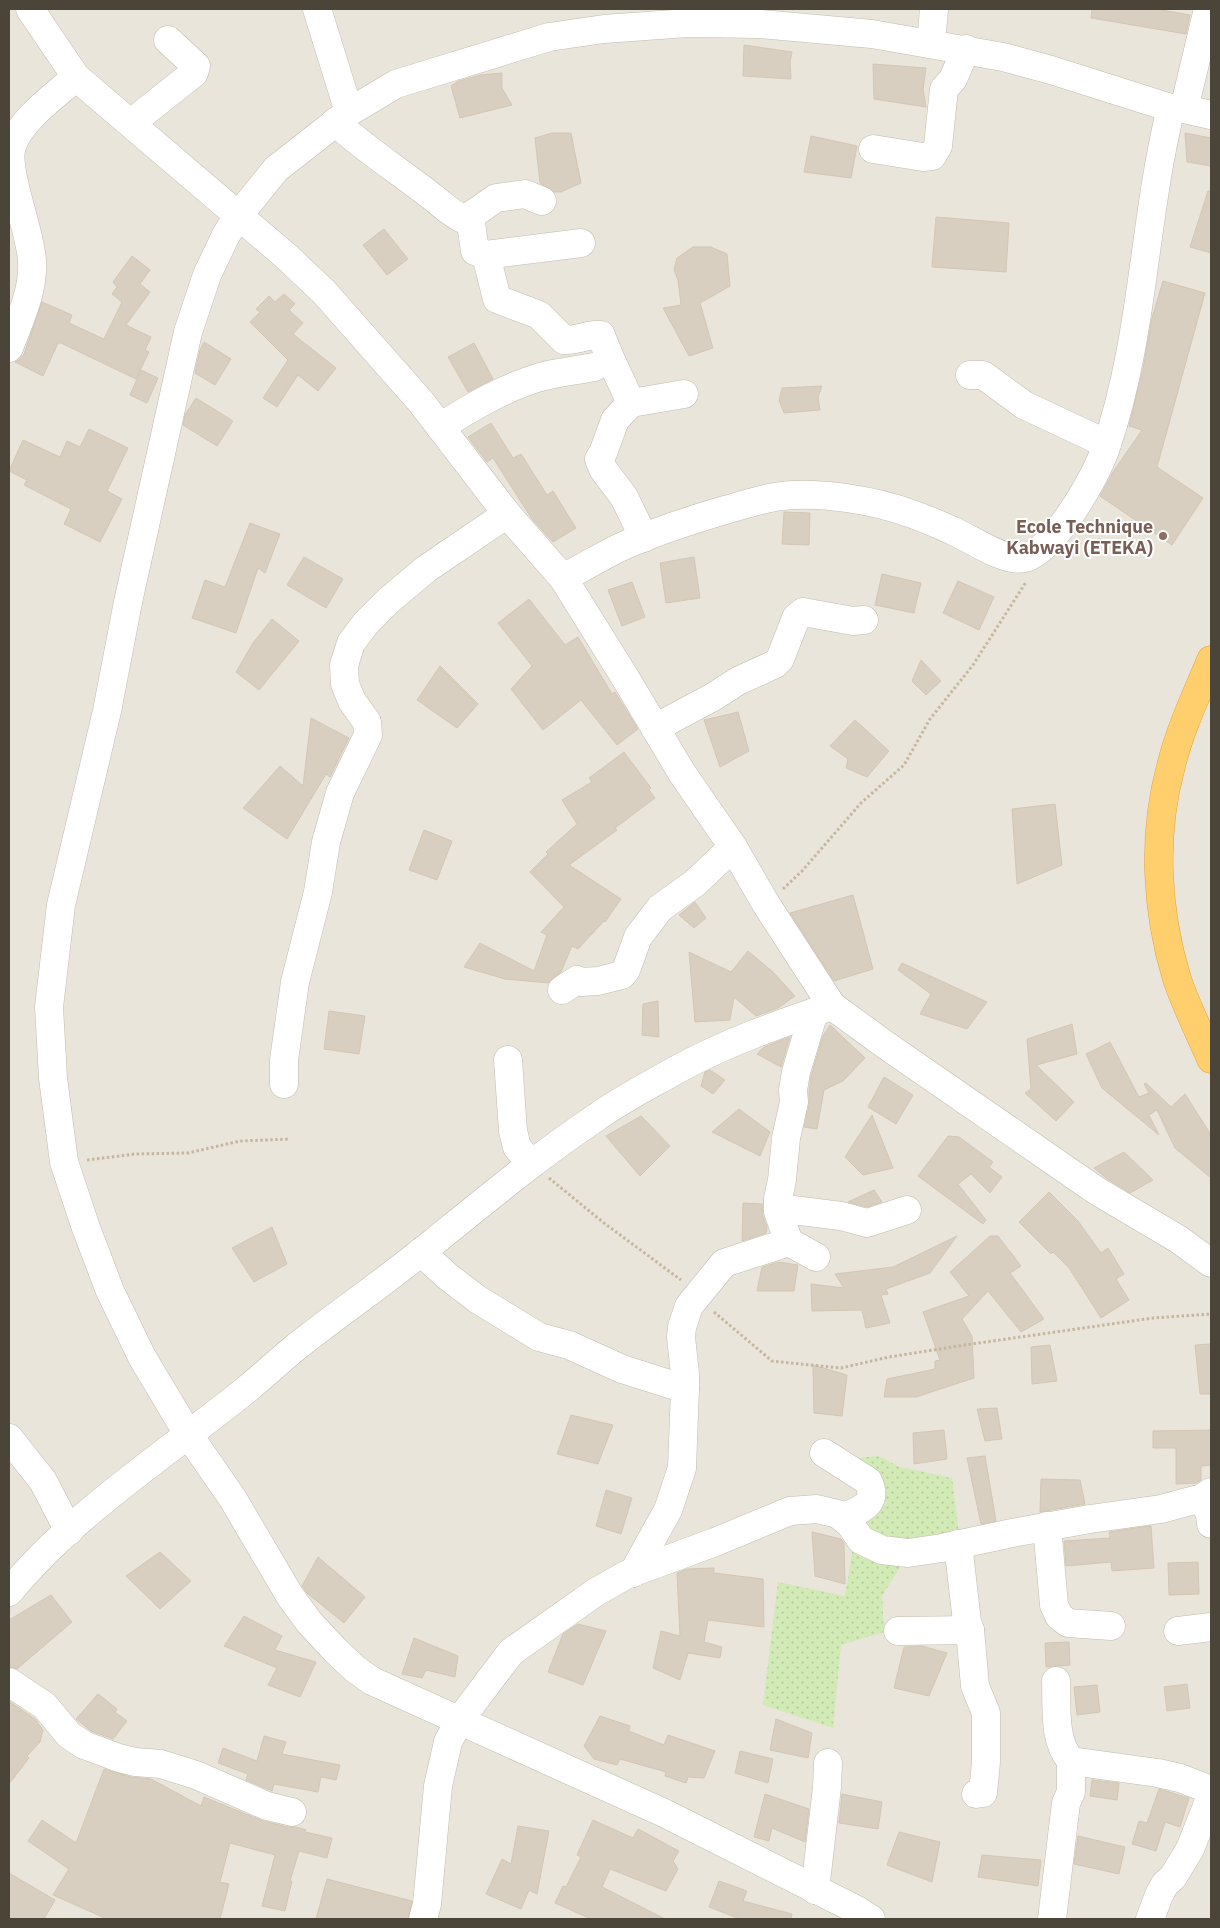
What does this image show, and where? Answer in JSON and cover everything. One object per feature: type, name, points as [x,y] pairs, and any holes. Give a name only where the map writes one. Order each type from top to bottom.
[{"type":"highway","points":[[1211,660],[1188,715],[1171,764],[1162,804],[1158,845],[1160,887],[1167,938],[1178,980],[1211,1059]]},
{"type":"street","points":[[30,9],[76,77],[287,257],[324,292],[422,402],[506,514],[563,578],[682,773],[733,847],[823,1009],[886,1046],[1097,1191],[1178,1239],[1211,1263]]},
{"type":"street","points":[[318,9],[342,117],[360,144],[432,196],[452,214],[463,219],[496,198],[525,194],[542,201]]},
{"type":"street","points":[[930,44],[934,9]]},
{"type":"street","points":[[563,578],[623,546],[691,520],[782,496],[832,496],[871,503],[910,513],[954,531],[999,554],[1017,559],[1027,558],[1037,552],[1052,538],[1092,482],[1107,444],[1123,390],[1134,337],[1162,144],[1177,108],[1208,9]]},
{"type":"street","points":[[871,1919],[857,1910],[664,1814],[372,1681],[355,1669],[309,1622],[290,1596],[233,1499],[188,1434],[142,1358],[110,1291],[86,1228],[64,1162],[53,1078],[49,1007],[61,905],[104,720],[128,602],[188,332],[207,275],[226,235],[238,216],[276,169],[342,117],[396,84],[442,68],[604,19],[760,24],[872,34],[1003,57],[1177,108],[1211,115]]},
{"type":"street","points":[[131,123],[194,73],[196,66],[168,40]]},
{"type":"street","points":[[873,149],[923,157],[932,156],[938,146],[944,89],[953,79],[966,50]]},
{"type":"street","points":[[9,348],[27,297],[32,272],[31,247],[11,162],[12,146],[19,132],[37,111],[76,77]]},
{"type":"street","points":[[470,216],[475,251],[486,255],[581,243]]},
{"type":"street","points":[[486,255],[497,299],[539,314],[564,340],[586,338],[594,334],[601,335],[631,403]]},
{"type":"street","points":[[440,427],[486,400],[535,379],[594,367]]},
{"type":"street","points":[[970,375],[983,375],[1024,405],[1107,444]]},
{"type":"street","points":[[644,538],[624,497],[603,469],[599,459],[615,420],[631,403],[684,394]]},
{"type":"street","points":[[284,1084],[284,1060],[295,982],[318,892],[326,842],[340,793],[368,735],[367,722],[344,684],[344,665],[351,643],[388,601],[426,569],[506,514]]},
{"type":"street","points":[[655,728],[713,697],[738,681],[775,664],[780,659],[796,618],[803,612],[853,621],[864,620]]},
{"type":"street","points":[[562,990],[577,980],[581,982],[598,981],[622,975],[626,970],[638,937],[660,908],[669,900],[684,893],[733,847]]},
{"type":"street","points":[[9,1592],[23,1575],[69,1531],[140,1470],[246,1390],[295,1348],[421,1252],[476,1206],[599,1115],[678,1068],[736,1042],[823,1009]]},
{"type":"street","points":[[816,1257],[789,1242],[778,1212],[778,1203],[794,1102],[793,1090],[796,1072],[807,1038],[823,1009]]},
{"type":"street","points":[[508,1060],[513,1131],[517,1147],[531,1164]]},
{"type":"street","points":[[778,1203],[785,1209],[841,1216],[867,1223],[907,1210]]},
{"type":"street","points":[[633,1572],[668,1510],[682,1468],[681,1449],[685,1416],[685,1374],[680,1346],[682,1327],[689,1306],[724,1263],[789,1242]]},
{"type":"street","points":[[421,1252],[447,1276],[477,1298],[539,1337],[569,1345],[622,1369],[684,1389]]},
{"type":"street","points":[[9,1438],[43,1481],[69,1531]]},
{"type":"street","points":[[824,1453],[868,1481],[871,1488],[869,1503],[842,1518]]},
{"type":"street","points":[[423,1919],[427,1904],[438,1786],[448,1742],[459,1721],[511,1652],[596,1592],[633,1572],[715,1542],[790,1511],[817,1509],[838,1514],[850,1524],[861,1540],[882,1550],[908,1553],[1047,1526],[1161,1509],[1206,1495],[1211,1524]]},
{"type":"street","points":[[1047,1526],[1054,1605],[1059,1616],[1068,1622],[1111,1626]]},
{"type":"street","points":[[958,1544],[967,1622],[970,1630],[975,1686],[986,1713],[987,1737],[983,1793],[976,1794]]},
{"type":"street","points":[[1178,1631],[1211,1627]]},
{"type":"street","points":[[898,1631],[970,1630]]},
{"type":"street","points":[[1052,1919],[1066,1803],[1071,1792],[1071,1761],[1066,1755],[1060,1739],[1056,1681]]},
{"type":"street","points":[[9,1682],[45,1706],[70,1735],[84,1745],[118,1758],[135,1762],[161,1764],[196,1775],[267,1806],[292,1812]]},
{"type":"street","points":[[1071,1761],[1158,1773],[1180,1778],[1211,1790]]},
{"type":"street","points":[[815,1890],[827,1788],[828,1763]]},
{"type":"street","points":[[1150,1919],[1165,1884],[1173,1878],[1190,1849],[1211,1796]]},
{"type":"path","points":[[766,904],[802,871],[861,803],[904,765],[930,719],[973,665],[1028,577]]},
{"type":"path","points":[[64,1162],[136,1154],[188,1153],[240,1141],[290,1139]]},
{"type":"path","points":[[531,1164],[604,1223],[677,1277],[772,1361],[842,1368],[888,1357],[965,1345],[1153,1318],[1211,1314]]},
{"type":"shaded area","points":[[9,9],[1211,9],[1211,1919],[9,1919]]},
{"type":"green space","points":[[879,1456],[900,1467],[952,1478],[959,1534],[913,1546],[878,1542],[852,1518],[868,1515],[843,1459]]},
{"type":"green space","points":[[853,1547],[903,1562],[882,1596],[884,1632],[841,1645],[833,1728],[763,1705],[778,1582],[845,1596]]},
{"type":"building","points":[[1092,9],[1156,9],[1190,15],[1186,34],[1091,18]]},
{"type":"building","points":[[744,45],[792,52],[790,62],[791,79],[743,76]]},
{"type":"building","points":[[873,64],[926,68],[923,89],[926,107],[874,99]]},
{"type":"building","points":[[502,73],[502,88],[512,105],[460,118],[451,86],[459,81],[480,75]]},
{"type":"building","points":[[552,133],[571,133],[581,183],[561,192],[554,192],[540,183],[535,138]]},
{"type":"building","points":[[1185,133],[1211,138],[1211,166],[1187,162]]},
{"type":"building","points":[[811,136],[857,146],[851,178],[804,172]]},
{"type":"building","points":[[1208,191],[1211,191],[1211,253],[1190,247]]},
{"type":"building","points":[[936,217],[1009,223],[1006,272],[932,267]]},
{"type":"building","points":[[384,229],[408,259],[387,275],[363,245]]},
{"type":"building","points":[[693,247],[711,247],[727,254],[730,286],[700,303],[713,348],[689,356],[663,308],[681,305],[678,280],[674,270],[677,258]]},
{"type":"building","points":[[132,256],[150,270],[140,284],[150,292],[126,325],[151,337],[145,350],[149,352],[136,379],[61,343],[58,343],[43,376],[15,362],[24,354],[42,302],[72,315],[69,323],[104,339],[122,302],[112,294],[117,287],[113,282]]},
{"type":"building","points":[[1163,281],[1205,293],[1157,467],[1203,498],[1172,545],[1100,496],[1113,472],[1142,430],[1129,426],[1143,369],[1152,318]]},
{"type":"building","points":[[284,294],[295,304],[289,310],[303,323],[293,334],[336,368],[318,391],[298,375],[277,407],[263,398],[288,360],[250,322],[260,312],[256,309],[269,296],[275,302]]},
{"type":"building","points":[[204,342],[231,359],[215,385],[195,373],[200,350]]},
{"type":"building","points":[[474,343],[493,379],[468,392],[448,357]]},
{"type":"building","points":[[141,370],[158,378],[147,403],[130,395]]},
{"type":"building","points":[[822,386],[818,397],[820,410],[784,413],[779,400],[782,388]]},
{"type":"building","points":[[196,398],[233,421],[217,446],[183,425],[185,415]]},
{"type":"building","points":[[491,423],[513,458],[521,454],[547,495],[553,491],[576,528],[553,542],[532,519],[493,458],[487,462],[468,437]]},
{"type":"building","points":[[89,429],[128,448],[107,491],[122,499],[100,542],[64,524],[71,509],[24,485],[27,480],[9,471],[23,440],[60,457],[67,441],[80,447]]},
{"type":"building","points":[[784,512],[810,513],[809,545],[782,544]]},
{"type":"building","points":[[250,523],[280,534],[265,573],[258,568],[236,633],[192,618],[205,580],[225,587]]},
{"type":"building","points":[[304,557],[343,579],[326,608],[287,585]]},
{"type":"building","points":[[694,557],[700,598],[666,603],[660,563]]},
{"type":"building","points":[[882,574],[921,583],[914,613],[875,605]]},
{"type":"building","points":[[958,581],[994,597],[979,630],[943,613]]},
{"type":"building","points":[[632,582],[645,617],[622,626],[608,590]]},
{"type":"building","points":[[529,599],[565,645],[578,637],[612,694],[615,692],[638,729],[617,745],[581,700],[543,730],[511,689],[532,666],[498,623]]},
{"type":"building","points":[[272,619],[299,641],[259,690],[236,672],[253,643]]},
{"type":"building","points":[[921,660],[941,681],[926,695],[912,681]]},
{"type":"building","points":[[440,666],[478,704],[457,728],[417,700]]},
{"type":"building","points":[[738,712],[749,751],[720,767],[704,720]]},
{"type":"building","points":[[311,718],[349,738],[330,777],[326,774],[287,839],[243,808],[280,766],[303,786]]},
{"type":"building","points":[[855,720],[889,751],[867,777],[846,768],[848,759],[830,746]]},
{"type":"building","points":[[624,752],[651,788],[649,790],[655,798],[615,828],[617,830],[569,865],[621,899],[605,922],[578,949],[572,946],[561,972],[548,983],[505,979],[464,967],[480,943],[534,971],[547,935],[541,932],[564,907],[530,872],[548,854],[546,852],[577,824],[562,800],[592,782],[589,778]]},
{"type":"building","points":[[1055,804],[1062,865],[1017,884],[1012,809]]},
{"type":"building","points":[[424,830],[452,841],[437,880],[409,870]]},
{"type":"building","points":[[853,895],[873,969],[834,981],[790,913]]},
{"type":"building","points":[[695,902],[706,918],[694,928],[679,915]]},
{"type":"building","points":[[748,951],[773,972],[795,996],[778,1008],[756,1016],[734,997],[730,1020],[695,1022],[689,952],[731,972]]},
{"type":"building","points":[[902,963],[987,1002],[967,1029],[920,1014],[931,994],[898,970]]},
{"type":"building","points":[[658,1001],[659,1037],[642,1035],[643,1004]]},
{"type":"building","points":[[329,1011],[365,1016],[359,1054],[324,1049]]},
{"type":"building","points":[[1072,1024],[1077,1054],[1036,1065],[1074,1102],[1056,1121],[1025,1093],[1031,1089],[1027,1039]]},
{"type":"building","points":[[830,1025],[865,1058],[843,1081],[824,1090],[817,1129],[804,1127],[809,1105],[811,1076],[823,1036]]},
{"type":"building","points":[[790,1037],[781,1067],[757,1054],[764,1047]]},
{"type":"building","points":[[1110,1042],[1139,1097],[1149,1093],[1144,1084],[1146,1083],[1171,1107],[1185,1094],[1211,1135],[1211,1178],[1175,1148],[1157,1110],[1149,1115],[1159,1135],[1102,1088],[1086,1054]]},
{"type":"building","points":[[710,1070],[725,1080],[713,1094],[701,1086],[705,1072]]},
{"type":"building","points":[[884,1077],[913,1095],[896,1124],[868,1107]]},
{"type":"building","points":[[739,1109],[770,1132],[760,1156],[712,1132]]},
{"type":"building","points":[[872,1115],[893,1168],[863,1175],[845,1157]]},
{"type":"building","points":[[641,1116],[670,1146],[640,1176],[606,1136]]},
{"type":"building","points":[[948,1136],[959,1137],[993,1162],[989,1167],[1002,1177],[990,1193],[971,1174],[958,1184],[986,1220],[983,1224],[918,1176]]},
{"type":"building","points":[[1124,1152],[1153,1180],[1130,1193],[1094,1168]]},
{"type":"building","points":[[874,1190],[882,1202],[867,1207],[848,1202]]},
{"type":"building","points":[[1049,1192],[1078,1221],[1101,1253],[1108,1248],[1124,1274],[1116,1279],[1129,1300],[1101,1318],[1069,1268],[1053,1252],[1051,1254],[1019,1222]]},
{"type":"building","points":[[743,1203],[762,1204],[763,1217],[767,1227],[766,1233],[742,1241]]},
{"type":"building","points":[[272,1227],[287,1264],[254,1282],[232,1248]]},
{"type":"building","points":[[957,1236],[930,1273],[886,1289],[888,1294],[881,1295],[890,1323],[866,1328],[862,1310],[812,1311],[811,1284],[844,1288],[835,1274],[893,1267]]},
{"type":"building","points":[[990,1236],[998,1236],[1021,1266],[1010,1273],[1044,1319],[1021,1332],[988,1291],[962,1319],[972,1336],[974,1378],[916,1397],[884,1397],[887,1379],[935,1369],[935,1361],[940,1360],[923,1312],[969,1296],[950,1272]]},
{"type":"building","points":[[779,1262],[798,1265],[794,1291],[757,1291],[762,1267]]},
{"type":"building","points":[[1211,1344],[1211,1394],[1200,1394],[1195,1345]]},
{"type":"building","points":[[1050,1345],[1057,1381],[1032,1384],[1031,1347]]},
{"type":"building","points":[[813,1365],[847,1375],[842,1416],[814,1413]]},
{"type":"building","points":[[997,1408],[1002,1439],[985,1441],[977,1409]]},
{"type":"building","points":[[571,1415],[613,1425],[598,1464],[557,1454]]},
{"type":"building","points":[[944,1430],[947,1459],[914,1464],[913,1433]]},
{"type":"building","points":[[1211,1430],[1211,1465],[1201,1466],[1201,1480],[1196,1483],[1176,1484],[1176,1448],[1153,1448],[1153,1431]]},
{"type":"building","points":[[985,1456],[996,1521],[981,1524],[967,1458]]},
{"type":"building","points":[[1041,1479],[1080,1480],[1085,1504],[1040,1512]]},
{"type":"building","points":[[606,1490],[632,1498],[621,1534],[596,1526]]},
{"type":"building","points":[[1151,1526],[1154,1568],[1112,1571],[1111,1562],[1066,1566],[1064,1541],[1110,1538],[1109,1532]]},
{"type":"building","points":[[812,1532],[841,1539],[844,1543],[845,1584],[815,1576]]},
{"type":"building","points":[[160,1552],[191,1581],[160,1609],[126,1576]]},
{"type":"building","points":[[318,1557],[365,1597],[344,1623],[307,1593],[302,1586]]},
{"type":"building","points":[[1198,1562],[1199,1594],[1169,1595],[1168,1563]]},
{"type":"building","points":[[714,1568],[714,1573],[763,1579],[764,1627],[708,1620],[704,1642],[722,1647],[720,1658],[688,1653],[680,1680],[653,1668],[661,1631],[680,1636],[677,1573],[687,1569]]},
{"type":"building","points":[[51,1595],[72,1622],[17,1669],[9,1667],[9,1620]]},
{"type":"building","points":[[244,1616],[282,1636],[275,1650],[316,1662],[300,1697],[268,1685],[277,1668],[224,1646]]},
{"type":"building","points":[[578,1624],[606,1631],[583,1685],[548,1672],[563,1634]]},
{"type":"building","points":[[414,1638],[458,1656],[455,1677],[426,1670],[422,1678],[402,1674]]},
{"type":"building","points":[[1069,1642],[1070,1665],[1046,1667],[1045,1643]]},
{"type":"building","points":[[922,1646],[947,1653],[929,1696],[894,1688],[904,1647]]},
{"type":"building","points":[[1187,1684],[1190,1708],[1167,1711],[1164,1687]]},
{"type":"building","points":[[1097,1685],[1100,1712],[1077,1715],[1074,1687]]},
{"type":"building","points":[[98,1694],[117,1709],[115,1712],[127,1721],[113,1739],[91,1731],[76,1719]]},
{"type":"building","points":[[9,1701],[35,1719],[43,1730],[40,1742],[27,1756],[29,1758],[9,1784]]},
{"type":"building","points":[[600,1716],[630,1726],[629,1731],[664,1745],[668,1735],[715,1751],[704,1778],[688,1777],[686,1783],[665,1776],[666,1772],[620,1759],[617,1765],[594,1759],[584,1746]]},
{"type":"building","points":[[776,1719],[812,1733],[808,1758],[770,1750]]},
{"type":"building","points":[[264,1736],[286,1742],[282,1754],[340,1765],[336,1780],[321,1777],[318,1792],[274,1784],[272,1791],[246,1780],[248,1774],[218,1763],[223,1748],[257,1761]]},
{"type":"building","points":[[740,1751],[773,1759],[768,1783],[735,1773]]},
{"type":"building","points":[[104,1769],[131,1777],[151,1779],[201,1806],[204,1797],[263,1821],[296,1827],[306,1830],[305,1832],[332,1838],[327,1858],[299,1851],[290,1881],[292,1881],[285,1911],[262,1906],[275,1855],[230,1843],[220,1882],[229,1884],[220,1919],[107,1919],[53,1895],[69,1869],[28,1841],[42,1820],[76,1843]]},
{"type":"building","points":[[1092,1780],[1119,1783],[1117,1800],[1090,1796]]},
{"type":"building","points":[[1159,1789],[1189,1798],[1180,1827],[1165,1822],[1156,1851],[1132,1844],[1139,1821],[1147,1823]]},
{"type":"building","points":[[765,1794],[809,1809],[805,1842],[772,1828],[769,1841],[754,1837]]},
{"type":"building","points":[[842,1794],[882,1802],[878,1829],[839,1823]]},
{"type":"building","points":[[593,1820],[633,1838],[638,1829],[679,1851],[673,1861],[678,1869],[666,1891],[610,1869],[602,1887],[665,1919],[591,1919],[555,1903],[563,1886],[566,1887],[581,1857],[577,1855]]},
{"type":"building","points":[[518,1826],[549,1831],[537,1894],[529,1890],[521,1909],[486,1894],[502,1859],[511,1864]]},
{"type":"building","points":[[899,1832],[940,1842],[932,1882],[887,1865]]},
{"type":"building","points":[[1078,1836],[1125,1847],[1119,1874],[1074,1864]]},
{"type":"building","points":[[982,1855],[1041,1860],[1038,1886],[978,1877]]},
{"type":"building","points":[[9,1873],[55,1900],[44,1919],[9,1919]]},
{"type":"building","points":[[327,1879],[412,1901],[408,1919],[316,1919]]},
{"type":"building","points":[[719,1881],[747,1891],[743,1901],[792,1914],[791,1919],[740,1919],[709,1907]]},
{"type":"place","name":"Ecole Technique Kabwayi (ETEKA)","points":[[1163,536]]}]
